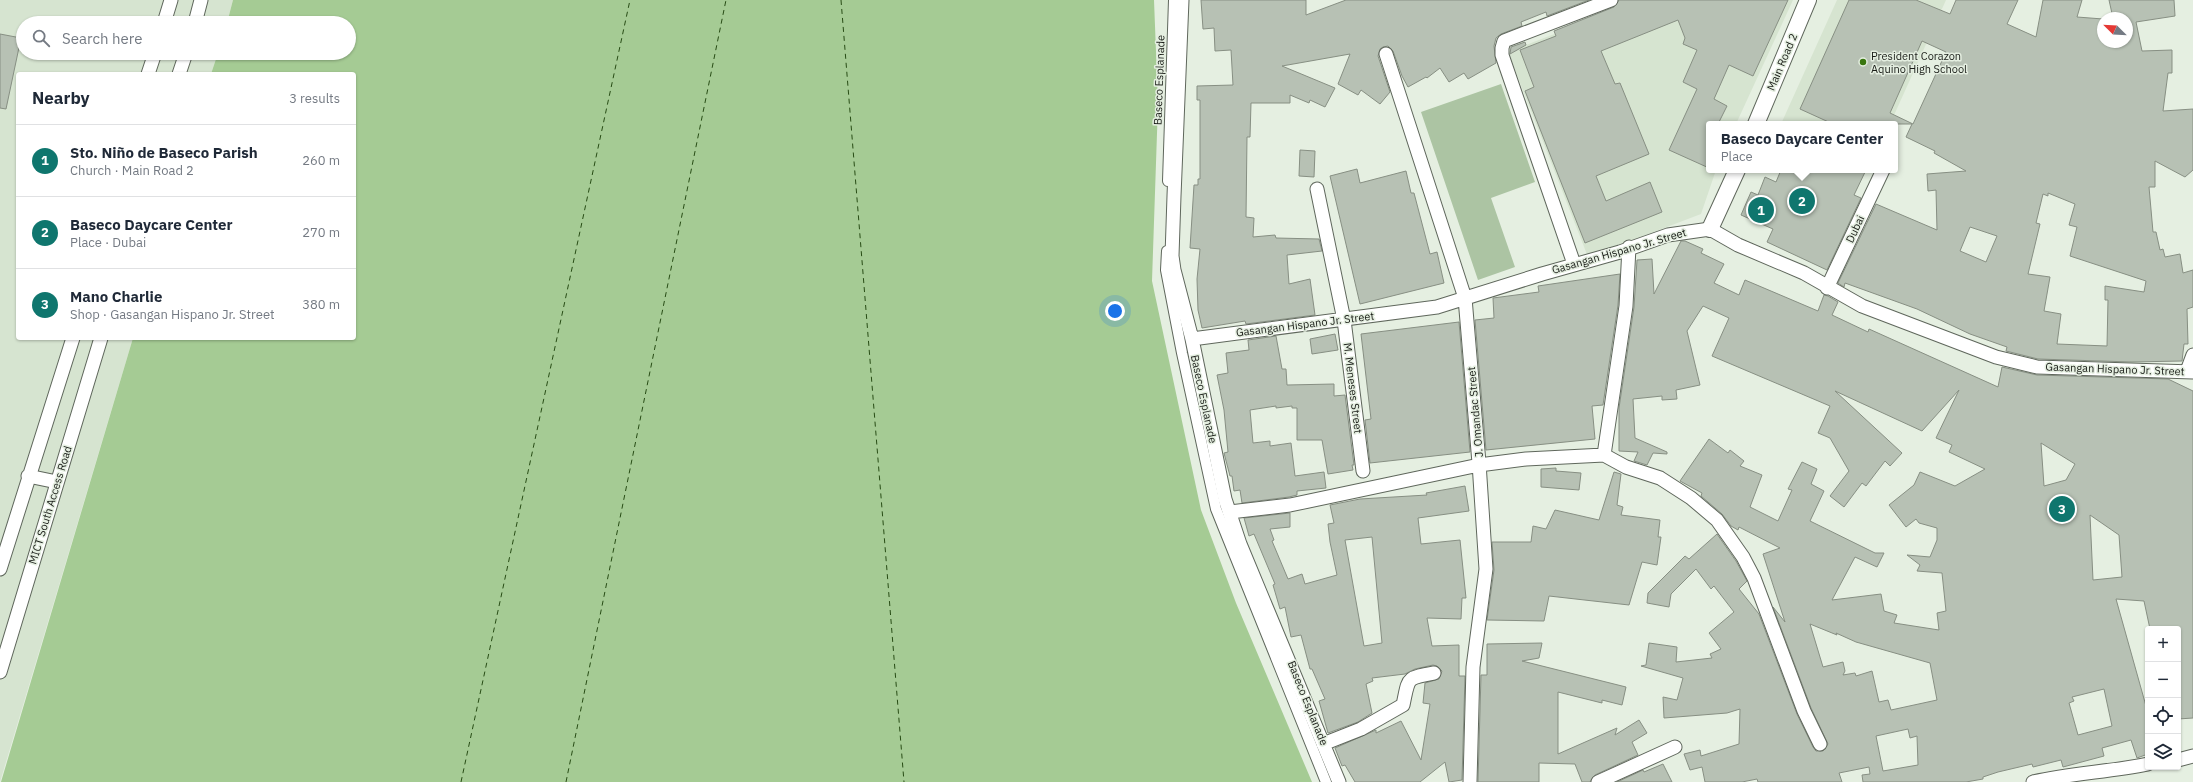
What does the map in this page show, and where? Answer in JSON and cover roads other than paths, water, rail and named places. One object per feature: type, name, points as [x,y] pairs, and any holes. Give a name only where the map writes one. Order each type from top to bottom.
[{"type":"street","points":[[166,16],[171,0]]},
{"type":"street","points":[[197,16],[202,0]]},
{"type":"street","name":"Baseco Esplanade","points":[[1174,0],[1166,270],[1182,353],[1216,509],[1326,782]]},
{"type":"street","points":[[1182,0],[1172,256],[1230,512],[1246,561],[1338,782]]},
{"type":"street","points":[[1574,264],[1502,55],[1502,48],[1504,42],[1611,0]]},
{"type":"street","name":"Main Road 2","points":[[1757,121],[1808,0]]},
{"type":"street","name":"J. Omandac Street","points":[[1386,54],[1465,298],[1486,569],[1473,667],[1470,782]]},
{"type":"street","points":[[149,72],[152,60]]},
{"type":"street","points":[[180,72],[184,60]]},
{"type":"street","points":[[1710,229],[1736,173]]},
{"type":"street","name":"Dubai","points":[[1827,288],[1882,173]]},
{"type":"street","name":"M. Meneses Street","points":[[1317,189],[1344,320],[1363,471]]},
{"type":"street","name":"Gasangan Hispano Jr. Street","points":[[1192,339],[1437,307],[1574,264],[1620,252],[1668,235],[1710,229],[1738,245],[1804,273],[1827,288],[1862,306],[1909,323],[1978,352],[2037,367],[2190,371]]},
{"type":"street","points":[[1604,455],[1626,306],[1629,248]]},
{"type":"street","points":[[0,569],[28,476],[72,340]]},
{"type":"street","name":"MICT South Access Road","points":[[0,672],[100,340]]},
{"type":"street","points":[[2190,371],[2193,356]]},
{"type":"street","points":[[1230,512],[1290,505],[1479,466],[1526,459],[1604,455],[1626,466],[1660,478],[1691,498],[1722,526],[1743,557],[1754,578],[1804,711],[1820,744]]},
{"type":"street","points":[[28,476],[57,482]]},
{"type":"street","points":[[1323,744],[1361,729],[1403,705],[1408,681],[1413,676],[1434,673]]},
{"type":"street","points":[[1598,782],[1675,747]]},
{"type":"street","points":[[2181,759],[2193,756]]},
{"type":"street","points":[[2033,782],[2059,776],[2121,770],[2145,765]]},
{"type":"place","name":"President Corazon Aquino High School","points":[[1863,62]]},
{"type":"place","name":"Baseco Daycare Center","points":[[1802,201]]},
{"type":"place","name":"Sto. Niño de Baseco Parish","points":[[1761,210]]},
{"type":"place","name":"Mano Charlie","points":[[2062,509]]}]
